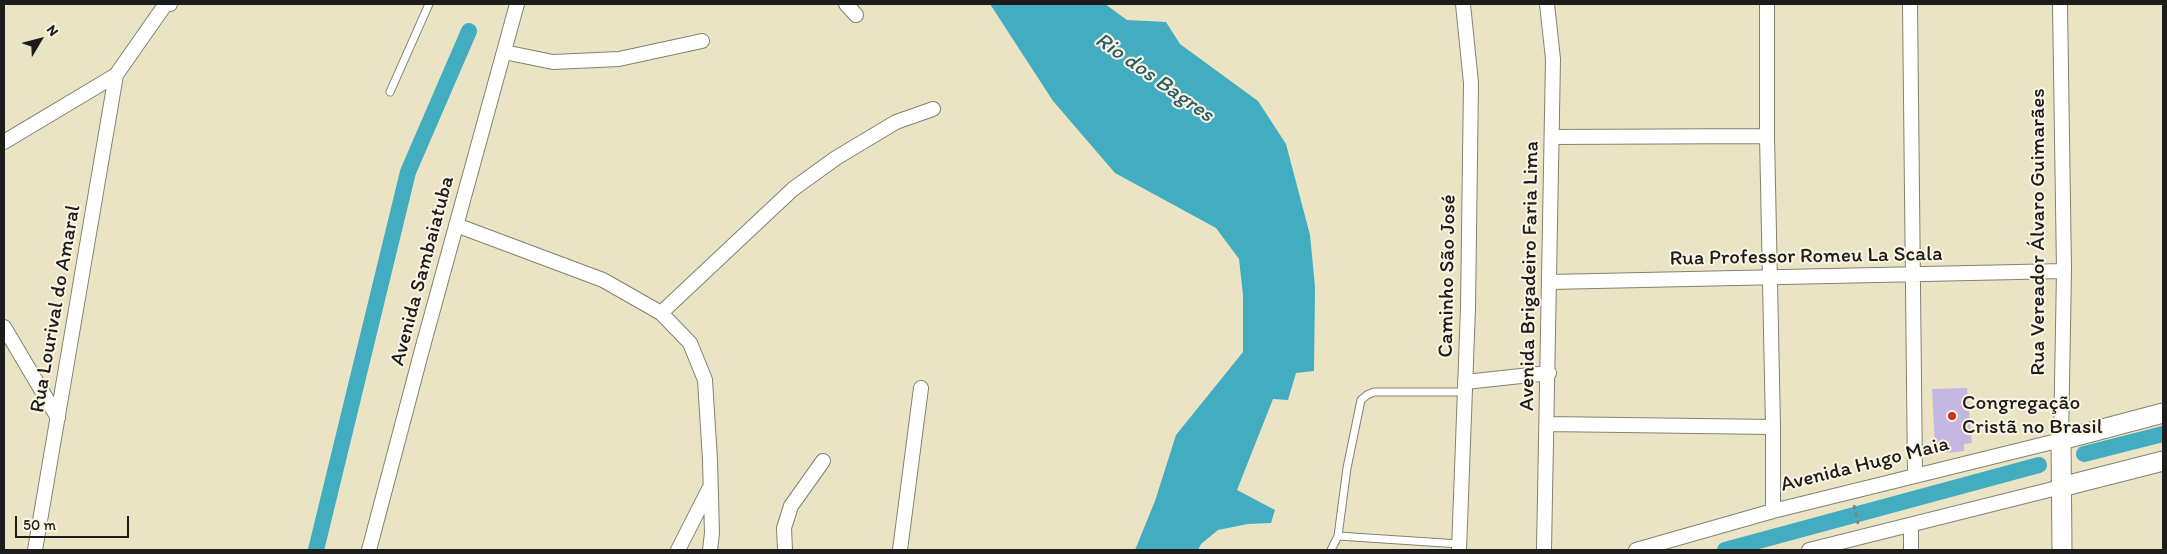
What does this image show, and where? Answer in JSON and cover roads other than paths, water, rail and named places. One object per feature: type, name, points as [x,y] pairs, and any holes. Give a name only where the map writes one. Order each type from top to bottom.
[{"type":"street","points":[[4,142],[116,75],[167,4]]},
{"type":"street","name":"Avenida Sambaiatuba","points":[[370,550],[517,4]]},
{"type":"street","points":[[846,4],[856,15]]},
{"type":"street","name":"Caminho São José","points":[[1459,547],[1465,387],[1471,83],[1463,4]]},
{"type":"street","name":"Avenida Brigadeiro Faria Lima","points":[[1544,550],[1549,373],[1553,59],[1547,4]]},
{"type":"street","points":[[1767,4],[1766,136],[1773,427],[1773,511]]},
{"type":"street","points":[[1910,4],[1915,476]]},
{"type":"street","name":"Rua Vereador Álvaro Guimarães","points":[[2060,4],[2064,271],[2061,452],[2062,550]]},
{"type":"street","points":[[504,52],[553,62],[619,59],[702,41]]},
{"type":"street","name":"Rua Lourival do Amaral","points":[[35,550],[116,75]]},
{"type":"street","points":[[661,313],[793,188],[836,158],[896,122],[933,109]]},
{"type":"street","points":[[1552,137],[1766,136]]},
{"type":"street","points":[[456,225],[602,280],[661,313],[690,343],[705,380],[711,485],[710,550]]},
{"type":"street","name":"Rua Professor Romeu La Scala","points":[[1549,282],[2064,271]]},
{"type":"street","points":[[4,327],[58,418]]},
{"type":"street","points":[[1465,387],[1549,373]]},
{"type":"street","points":[[900,550],[921,388]]},
{"type":"street","name":"Avenida Hugo Maia","points":[[1636,550],[1773,511],[1915,476],[2061,452],[2163,413]]},
{"type":"street","points":[[1547,424],[1773,427]]},
{"type":"street","points":[[785,550],[784,528],[791,506],[823,461]]},
{"type":"street","points":[[1809,550],[2163,461]]},
{"type":"street","points":[[678,550],[711,485]]},
{"type":"street","points":[[1911,525],[1911,550]]},
{"type":"lane","points":[[390,92],[429,4]]},
{"type":"lane","points":[[1331,550],[1338,536],[1347,468],[1361,400],[1367,394],[1374,392],[1465,387]]},
{"type":"lane","points":[[1338,536],[1459,547]]},
{"type":"water","name":"Rio dos Bagres","points":[[990,4],[1105,4],[1127,20],[1166,22],[1180,44],[1258,101],[1286,144],[1310,235],[1315,287],[1314,371],[1296,373],[1288,400],[1273,399],[1237,490],[1275,510],[1271,523],[1248,524],[1218,530],[1201,544],[1198,550],[1135,550],[1155,501],[1176,435],[1243,352],[1243,295],[1239,259],[1216,228],[1115,173],[1053,101]]},
{"type":"waterway","points":[[316,550],[408,172],[469,31]]},
{"type":"waterway","points":[[2084,454],[2163,434]]},
{"type":"waterway","points":[[1725,550],[2039,465]]},
{"type":"place","name":"Congregação Cristã no Brasil","points":[[1952,416]]}]
